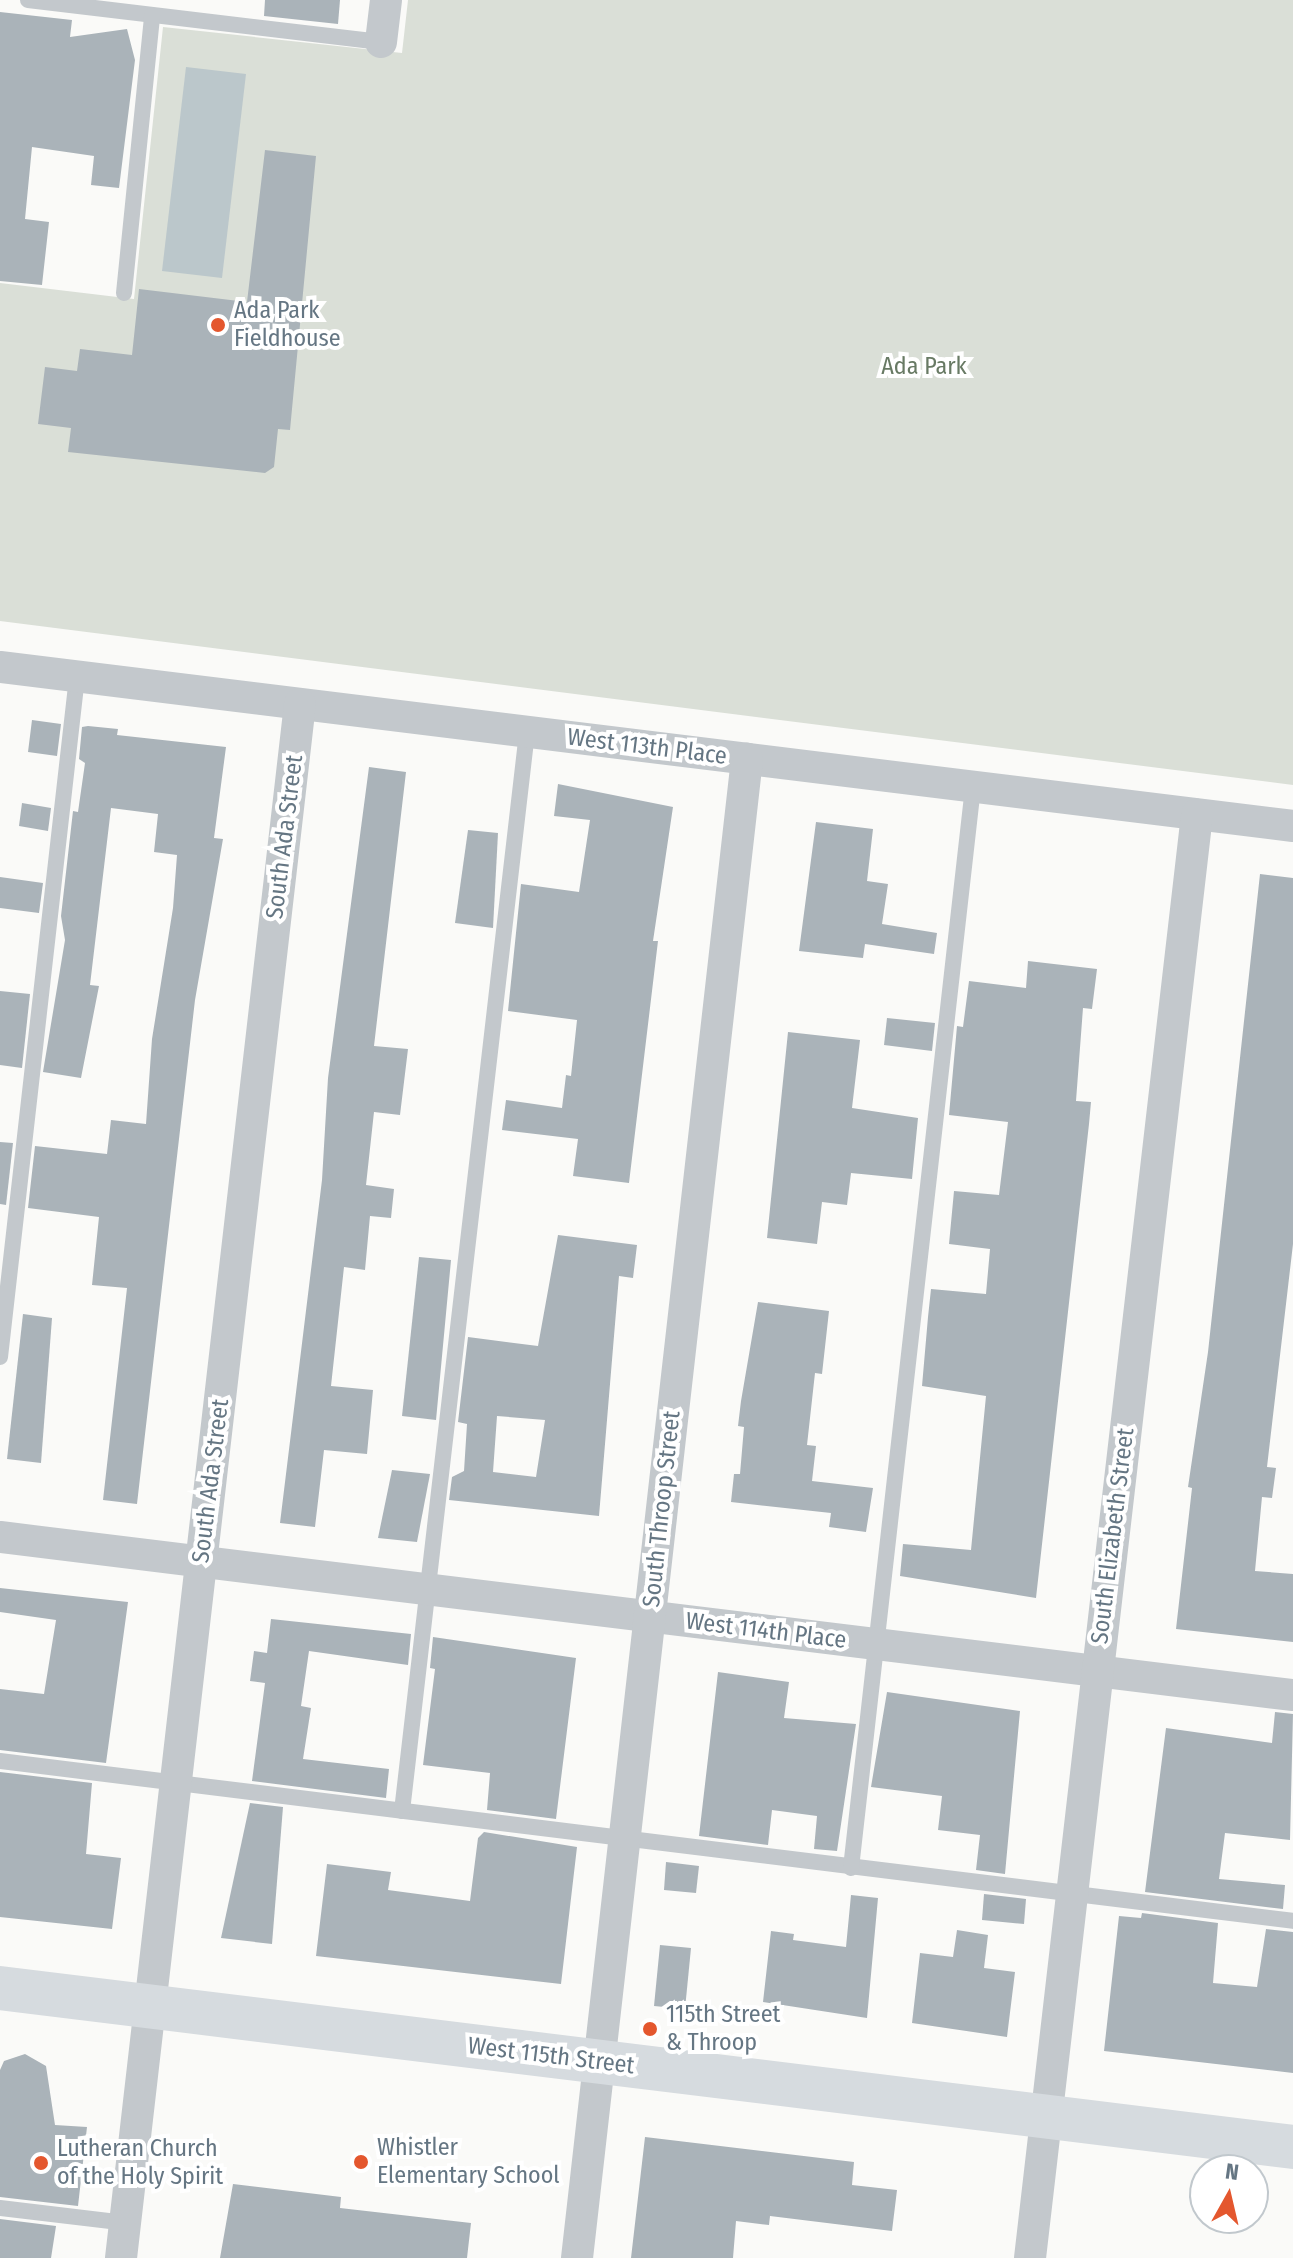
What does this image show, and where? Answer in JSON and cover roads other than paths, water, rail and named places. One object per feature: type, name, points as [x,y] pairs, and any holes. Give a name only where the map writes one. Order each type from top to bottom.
[{"type":"street","points":[[381,42],[386,0]]},
{"type":"street","name":"West 113th Place","points":[[0,667],[1293,826]]},
{"type":"street","name":"South Ada Street","points":[[121,2258],[300,704]]},
{"type":"street","name":"South Throop Street","points":[[577,2258],[747,759]]},
{"type":"street","name":"South Elizabeth Street","points":[[1030,2258],[1197,815]]},
{"type":"street","name":"West 114th Place","points":[[0,1537],[1293,1695]]},
{"type":"street","name":"West 115th Street","points":[[0,1988],[1293,2147]]},
{"type":"lane","points":[[28,0],[381,42]]},
{"type":"lane","points":[[124,293],[152,15]]},
{"type":"lane","points":[[0,1357],[77,677]]},
{"type":"lane","points":[[402,1811],[527,732]]},
{"type":"lane","points":[[851,1868],[973,787]]},
{"type":"lane","points":[[0,1761],[1293,1921]]},
{"type":"lane","points":[[0,2208],[125,2223]]},
{"type":"place","name":"Ada Park Fieldhouse","points":[[218,325]]},
{"type":"place","name":"115th Street & Throop","points":[[650,2029]]},
{"type":"place","name":"Whistler Elementary School","points":[[361,2162]]},
{"type":"place","name":"Lutheran Church of the Holy Spirit","points":[[41,2163]]},
{"type":"park label","name":"Ada Park","points":[[924,367]]}]
